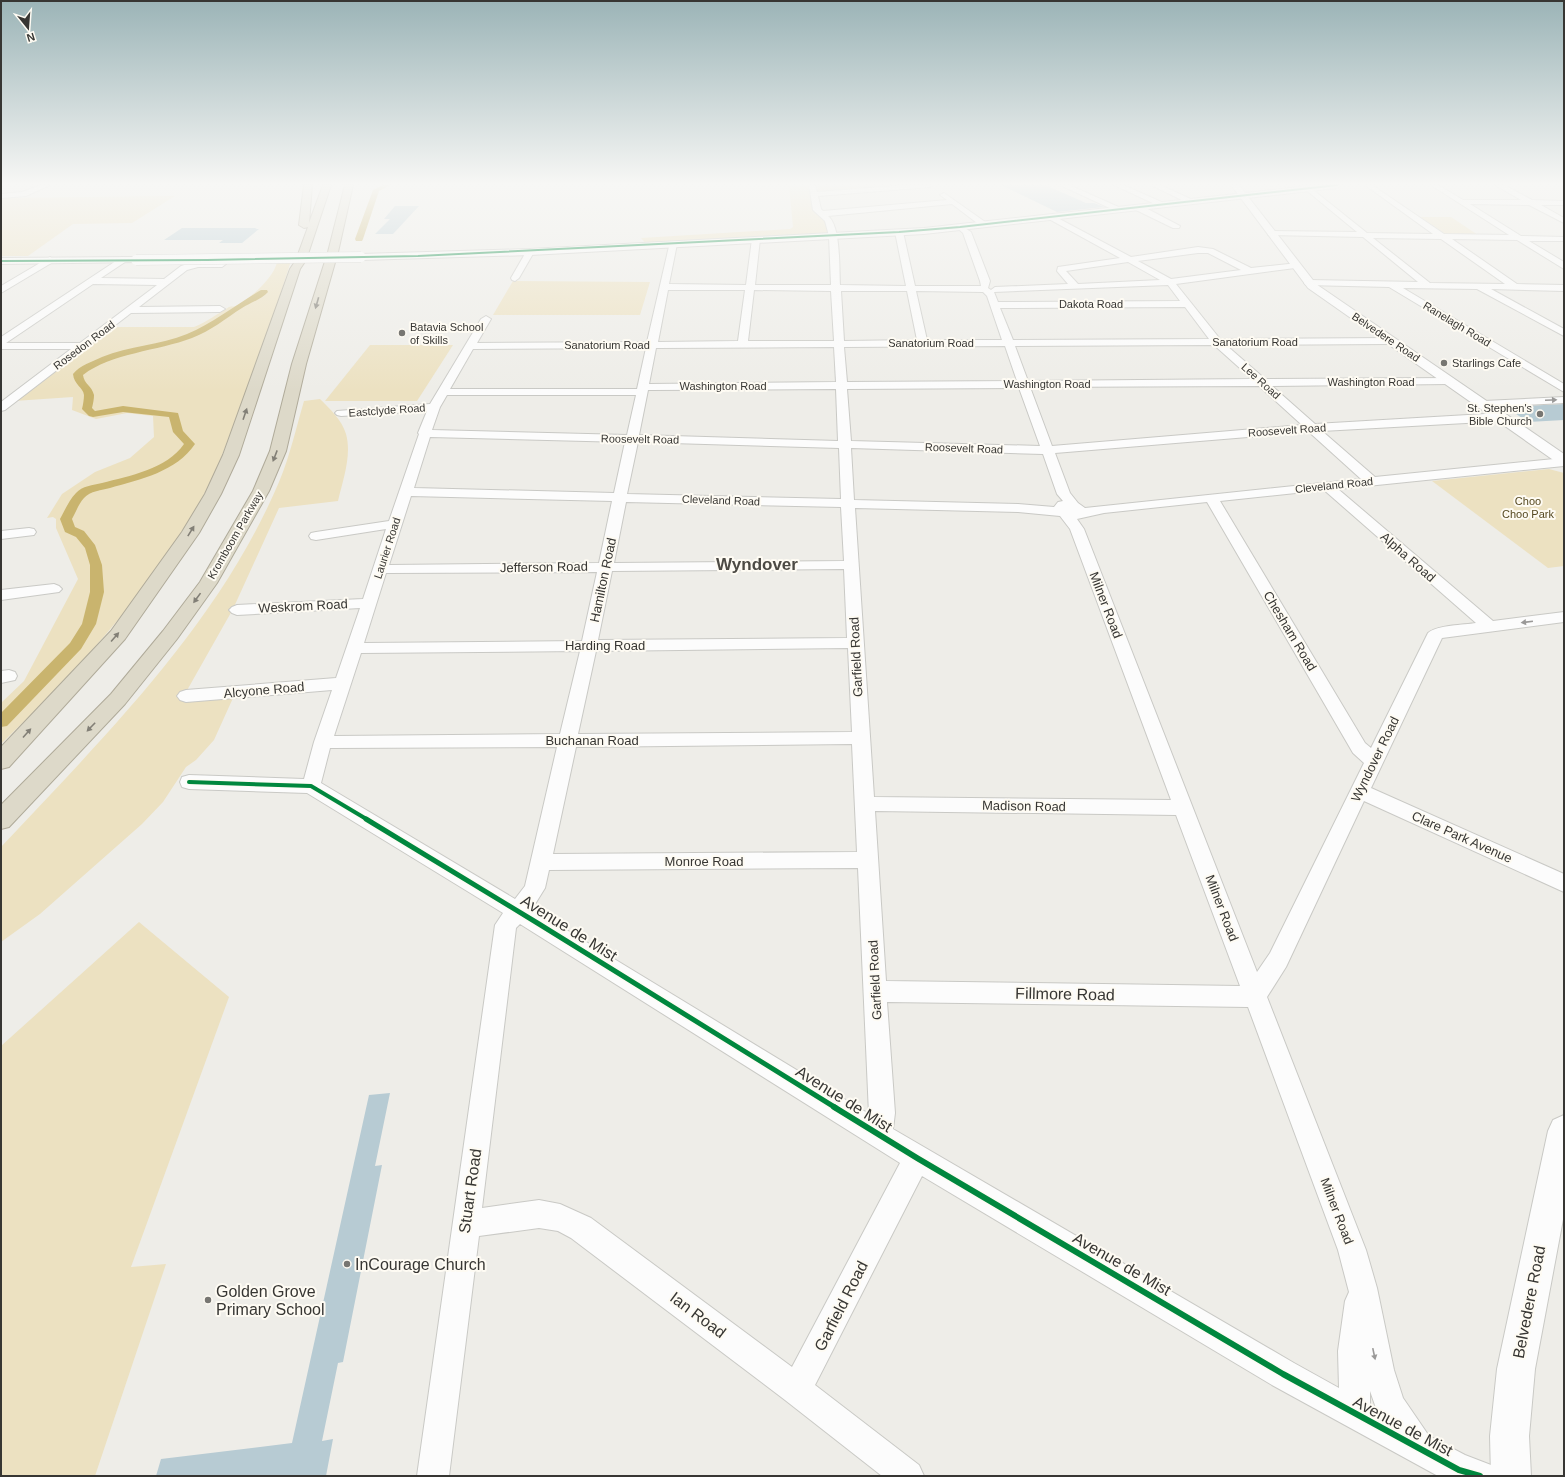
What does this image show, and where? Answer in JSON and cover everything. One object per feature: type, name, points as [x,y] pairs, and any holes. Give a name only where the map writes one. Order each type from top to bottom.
[{"type":"highway","points":[[1,761],[118,635],[190,533],[213,494],[231,456],[295,269],[298,254]]},
{"type":"highway","points":[[295,269],[303,254]]},
{"type":"highway","name":"Kromboom Parkway","points":[[1,820],[118,700],[170,635],[212,576],[261,491],[278,451],[305,343],[332,254]]},
{"type":"street","points":[[1,260],[136,260],[465,254]]},
{"type":"street","points":[[515,278],[529,254]]},
{"type":"street","name":"Hamilton Road","points":[[517,910],[527,901],[535,888],[569,740],[605,566],[666,287],[671,254]]},
{"type":"street","points":[[743,344],[754,254]]},
{"type":"street","name":"Garfield Road","points":[[833,254],[882,1113],[880,1135]]},
{"type":"street","points":[[904,254],[923,344]]},
{"type":"street","name":"Milner Road","points":[[975,254],[1070,510],[1352,1250],[1363,1288],[1375,1358],[1389,1403],[1396,1418],[1423,1451]]},
{"type":"street","name":"Lee Road","points":[[1119,254],[1170,282],[1217,342],[1372,482]]},
{"type":"street","points":[[1075,286],[1061,271],[1061,269],[1171,254]]},
{"type":"street","points":[[1213,254],[1250,271]]},
{"type":"street","name":"Belvedere Road","points":[[1287,254],[1309,283],[1326,296],[1484,404],[1564,461]]},
{"type":"street","points":[[1389,254],[1427,285]]},
{"type":"street","points":[[1468,254],[1514,286]]},
{"type":"street","points":[[1545,254],[1564,266]]},
{"type":"street","points":[[1,290],[50,260]]},
{"type":"street","points":[[1,342],[122,260]]},
{"type":"street","name":"Rosedon Road","points":[[1,408],[184,268],[194,265],[260,263]]},
{"type":"street","points":[[666,287],[966,288],[989,290],[1170,282],[1295,265]]},
{"type":"street","points":[[91,282],[166,282]]},
{"type":"street","points":[[1309,283],[1564,288]]},
{"type":"street","name":"Ranelagh Road","points":[[1391,284],[1564,389]]},
{"type":"street","points":[[1478,286],[1564,333]]},
{"type":"street","name":"Dakota Road","points":[[989,290],[1188,304]]},
{"type":"street","points":[[129,310],[220,309]]},
{"type":"street","name":"Laurier Road","points":[[311,786],[323,742],[434,407],[486,319]]},
{"type":"street","name":"Sanatorium Road","points":[[470,346],[1391,341]]},
{"type":"street","points":[[1,346],[82,346]]},
{"type":"street","name":"Washington Road","points":[[443,392],[841,385],[1450,381]]},
{"type":"street","points":[[1484,404],[1564,400]]},
{"type":"street","name":"Eastclyde Road","points":[[341,413],[434,407]]},
{"type":"street","name":"Roosevelt Road","points":[[424,434],[1048,450],[1312,428],[1502,417]]},
{"type":"street","name":"Cleveland Road","points":[[405,492],[1070,510],[1104,509],[1564,461]]},
{"type":"street","name":"Alpha Road","points":[[1327,486],[1490,627]]},
{"type":"street","name":"Chesham Road","points":[[1211,498],[1359,748],[1374,761]]},
{"type":"street","points":[[316,536],[395,524]]},
{"type":"street","points":[[1,535],[29,532]]},
{"type":"street","name":"Jefferson Road","points":[[380,569],[851,565]]},
{"type":"street","points":[[1,595],[54,589]]},
{"type":"street","name":"Weskrom Road","points":[[237,610],[370,602]]},
{"type":"street","name":"Wyndover Road","points":[[1256,997],[1262,984],[1278,960],[1434,637],[1446,632],[1564,618]]},
{"type":"street","name":"Harding Road","points":[[354,648],[856,643]]},
{"type":"street","name":"Alcyone Road","points":[[186,696],[343,683]]},
{"type":"street","name":"Buchanan Road","points":[[323,742],[861,738]]},
{"type":"street","name":"Avenue de Mist","points":[[189,782],[311,786],[517,910],[917,1158],[1283,1374],[1459,1470],[1480,1476]]},
{"type":"street","name":"Clare Park Avenue","points":[[1359,791],[1564,883]]},
{"type":"street","name":"Madison Road","points":[[865,804],[1184,808]]},
{"type":"street","name":"Monroe Road","points":[[541,862],[868,860]]},
{"type":"street","name":"Stuart Road","points":[[433,1476],[506,925],[517,910]]},
{"type":"street","name":"Fillmore Road","points":[[875,991],[1256,997]]},
{"type":"street","name":"Belvedere Road","points":[[1510,1476],[1511,1407],[1516,1369],[1564,1131]]},
{"type":"street","name":"Garfield Road","points":[[796,1389],[917,1158]]},
{"type":"street","name":"Ian Road","points":[[466,1224],[539,1214],[560,1218],[581,1228],[796,1389],[908,1476]]},
{"type":"street","name":"Milner Road","points":[[1355,1413],[1353,1351],[1363,1288]]},
{"type":"green space","points":[[1,254],[31,254],[28,256],[1,256]]},
{"type":"green space","points":[[291,261],[269,327],[221,458],[203,496],[183,530],[161,564],[137,596],[85,659],[1,744],[1,703],[24,681],[78,579],[56,528],[56,519],[53,517],[47,518],[62,494],[95,472],[130,458],[154,437],[153,416],[127,413],[96,419],[72,410],[73,397],[14,401],[110,327],[194,327],[229,307],[237,306],[249,297],[267,281],[277,262]]},
{"type":"green space","points":[[513,281],[650,282],[640,315],[493,315]]},
{"type":"green space","points":[[370,345],[453,345],[417,401],[325,401]]},
{"type":"green space","points":[[320,399],[342,424],[348,442],[346,468],[338,501],[279,508],[233,609],[181,701],[233,698],[214,740],[196,760],[186,767],[163,802],[142,824],[40,914],[1,942],[1,847],[119,720],[192,631],[225,583],[254,534],[283,472],[304,401]]},
{"type":"green space","name":"Choo Choo Park","points":[[1549,469],[1564,473],[1564,566],[1548,568],[1432,481]]},
{"type":"green space","points":[[139,922],[229,997],[131,1267],[166,1264],[95,1476],[1,1476],[1,1046]]},
{"type":"building","name":"St. Stephen's Bible Church","points":[[1564,404],[1564,420],[1528,422],[1506,407]]},
{"type":"building","name":"InCourage Church","points":[[390,1093],[375,1166],[382,1165],[343,1362],[338,1363],[322,1441],[333,1439],[326,1476],[156,1476],[161,1459],[292,1443],[369,1095]]},
{"type":"waterway","points":[[1,722],[76,646],[89,624],[97,592],[96,565],[91,548],[80,534],[69,529],[66,519],[80,495],[88,490],[140,475],[165,465],[176,459],[190,444],[178,432],[174,415],[123,409],[93,414],[87,409],[89,396],[87,390],[79,381],[78,374],[87,367],[115,355],[133,352],[190,336],[216,322],[264,292]]},
{"type":"cycle path","points":[[1,261],[207,260],[460,254]]},
{"type":"cycle path","points":[[189,782],[311,786],[539,924],[917,1158],[1283,1374],[1459,1470],[1480,1476]]},
{"type":"place","name":"Batavia School of Skills","points":[[402,333]]},
{"type":"place","name":"Starlings Cafe","points":[[1444,363]]},
{"type":"place","name":"St. Stephen's Bible Church","points":[[1540,414]]},
{"type":"place","name":"InCourage Church","points":[[347,1264]]},
{"type":"place","name":"Golden Grove Primary School","points":[[208,1300]]},
{"type":"district","name":"Wyndover","points":[[757,564]]}]
